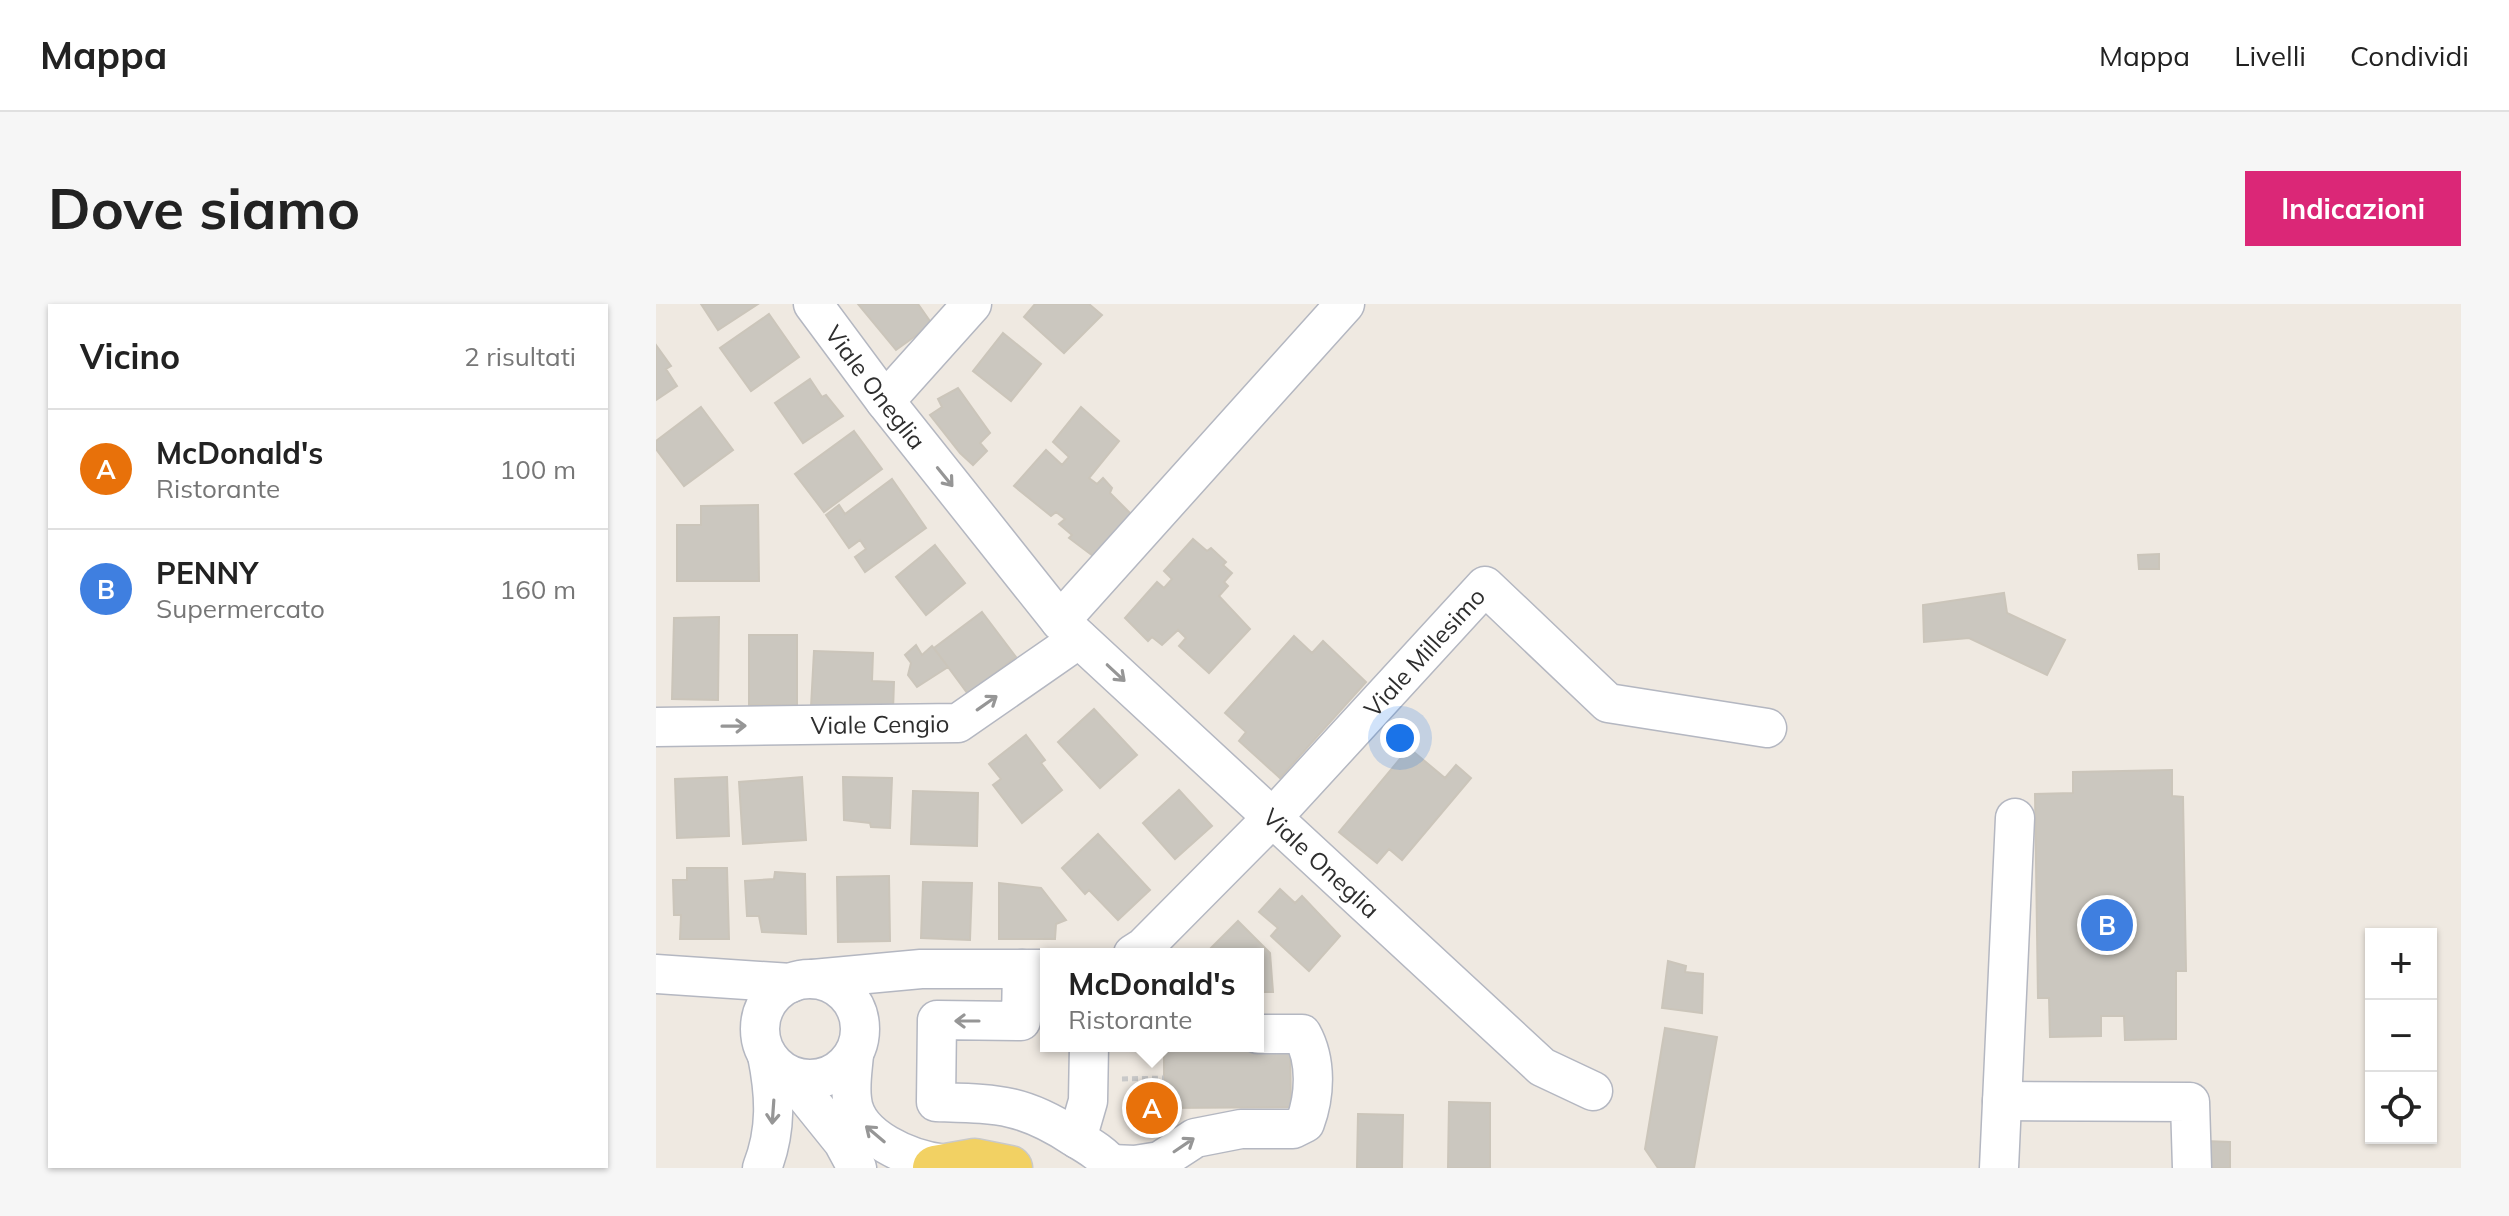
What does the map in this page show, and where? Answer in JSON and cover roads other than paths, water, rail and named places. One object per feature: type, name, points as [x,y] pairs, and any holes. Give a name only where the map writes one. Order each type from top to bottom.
[{"type":"main road","points":[[940,1166],[975,1161],[1010,1168]]},
{"type":"street","name":"Viale Oneglia","points":[[813,304],[885,401],[1069,630],[1542,1067],[1593,1091]]},
{"type":"street","points":[[885,401],[972,304]]},
{"type":"street","points":[[1069,630],[1345,304]]},
{"type":"street","name":"Viale Millesimo","points":[[1142,948],[1273,817],[1485,586],[1608,703],[1767,728]]},
{"type":"street","name":"Viale Cengio","points":[[656,727],[958,723],[1069,630]]},
{"type":"street","points":[[1999,1168],[2015,818]]},
{"type":"street","points":[[772,1055],[803,1079],[833,1075],[845,1066],[877,990],[921,969]]},
{"type":"street","points":[[762,1168],[770,1146],[775,1095],[772,1055],[762,1018],[767,1003],[777,991],[802,981],[921,969],[1034,969],[1034,1021],[937,1020],[936,1102],[1018,1108],[1053,1123],[1112,1166],[1160,1161],[1195,1138],[1241,1129],[1293,1129],[1305,1123],[1313,1102],[1310,1050],[1302,1034],[1264,1034]]},
{"type":"street","points":[[663,974],[829,983],[842,991],[853,1003],[857,1036],[851,1101],[867,1130],[891,1147],[940,1166]]},
{"type":"street","points":[[663,974],[732,1006],[843,1142],[857,1168]]},
{"type":"street","points":[[1077,1139],[1088,1101],[1089,1062]]},
{"type":"street","points":[[2002,1101],[2190,1102],[2192,1168]]},
{"type":"place","name":"PENNY","points":[[2107,925]]},
{"type":"place","name":"McDonald's","points":[[1152,1108]]}]
